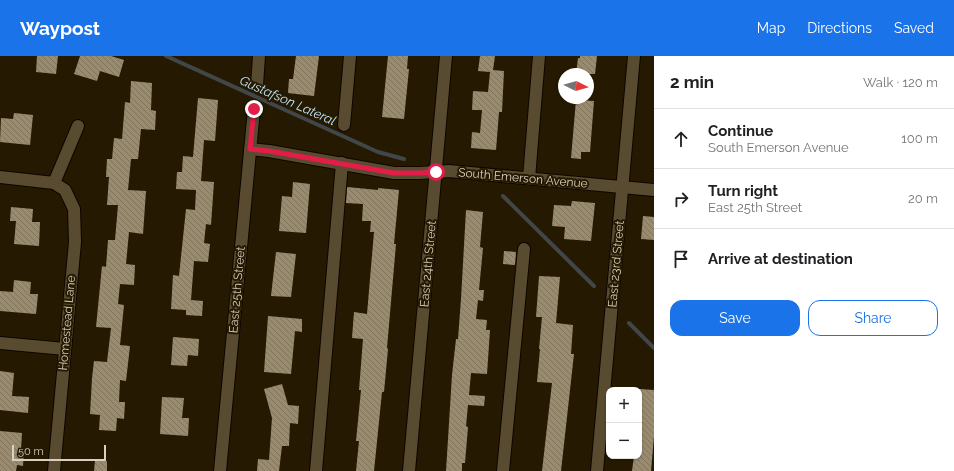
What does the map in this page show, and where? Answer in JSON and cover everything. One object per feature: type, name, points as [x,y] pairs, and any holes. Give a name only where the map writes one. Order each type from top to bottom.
[{"type":"street","points":[[256,84],[259,56]]},
{"type":"street","points":[[344,124],[350,56]]},
{"type":"street","name":"East 24th Street","points":[[409,471],[446,56]]},
{"type":"street","points":[[529,178],[539,56]]},
{"type":"street","name":"East 23rd Street","points":[[597,471],[634,56]]},
{"type":"street","name":"East 25th Street","points":[[220,471],[254,109]]},
{"type":"street","points":[[0,178],[54,183],[78,126]]},
{"type":"street","name":"South Emerson Avenue","points":[[250,149],[342,163],[394,173],[449,171],[654,190]]},
{"type":"street","points":[[316,471],[342,163]]},
{"type":"street","name":"Homestead Lane","points":[[54,183],[65,190],[74,209],[74,242],[54,471]]},
{"type":"street","points":[[503,471],[524,249]]},
{"type":"street","points":[[0,343],[65,349]]},
{"type":"building","points":[[37,56],[58,56],[56,74],[36,72]]},
{"type":"building","points":[[80,56],[111,56],[124,60],[119,77],[100,71],[97,81],[74,74]]},
{"type":"building","points":[[296,56],[319,56],[314,96],[288,93],[289,79],[293,79]]},
{"type":"building","points":[[388,56],[408,56],[407,69],[409,69],[404,119],[382,117]]},
{"type":"building","points":[[480,56],[495,56],[493,70],[504,71],[502,112],[499,112],[496,150],[471,148],[472,132],[480,133],[482,110],[472,110],[473,91],[488,92],[490,72],[478,71]]},
{"type":"building","points":[[580,56],[597,56],[595,74],[594,68],[577,68],[578,58],[580,58]]},
{"type":"building","points":[[131,81],[152,83],[151,110],[156,111],[155,130],[141,129],[138,159],[131,159],[128,190],[146,191],[143,234],[129,232],[126,264],[135,265],[134,285],[120,284],[118,304],[124,305],[120,345],[130,346],[126,381],[120,380],[119,402],[125,402],[124,419],[117,418],[116,431],[99,430],[100,415],[90,414],[94,361],[107,362],[111,328],[96,327],[102,266],[106,267],[108,240],[115,240],[118,205],[107,205],[109,177],[106,177],[107,159],[112,159],[114,138],[122,139],[125,102],[130,103]]},
{"type":"building","points":[[198,98],[218,100],[215,141],[204,140],[201,181],[214,182],[211,225],[206,224],[204,243],[210,244],[208,262],[194,261],[191,300],[203,301],[202,316],[186,315],[186,310],[171,309],[173,275],[179,276],[186,209],[195,210],[196,190],[176,189],[177,172],[182,172],[183,156],[193,157]]},
{"type":"building","points":[[576,104],[594,104],[590,152],[581,152],[581,159],[571,158]]},
{"type":"building","points":[[14,113],[33,115],[30,145],[0,142],[1,118],[13,119]]},
{"type":"building","points":[[293,182],[310,184],[306,233],[279,231],[282,196],[292,197]]},
{"type":"building","points":[[347,187],[378,190],[378,188],[399,190],[394,244],[396,244],[388,349],[374,471],[356,471],[359,441],[356,441],[361,390],[359,390],[363,339],[352,338],[354,312],[367,314],[374,232],[370,232],[371,221],[362,221],[363,204],[346,203]]},
{"type":"building","points":[[572,201],[595,203],[591,241],[564,239],[565,227],[552,226],[554,205],[571,206]]},
{"type":"building","points":[[11,207],[33,209],[32,222],[40,222],[39,246],[14,244],[16,221],[10,221]]},
{"type":"building","points":[[466,210],[483,212],[480,247],[483,248],[479,290],[484,290],[483,301],[478,300],[476,319],[487,320],[486,330],[490,330],[487,374],[471,373],[469,395],[485,396],[484,406],[468,405],[465,463],[462,463],[462,471],[446,471],[452,375],[456,339],[458,339]]},
{"type":"building","points":[[643,216],[654,217],[654,240],[641,239]]},
{"type":"building","points":[[504,251],[516,252],[515,265],[503,264]]},
{"type":"building","points":[[276,252],[296,254],[291,297],[271,296]]},
{"type":"building","points":[[539,276],[560,277],[556,323],[573,325],[571,354],[574,354],[561,471],[542,471],[552,383],[537,382],[542,317],[536,317]]},
{"type":"building","points":[[14,280],[31,282],[30,294],[38,294],[36,314],[0,311],[0,291],[13,292]]},
{"type":"building","points":[[268,316],[302,319],[302,332],[295,331],[291,374],[264,372]]},
{"type":"building","points":[[173,337],[199,339],[198,356],[188,355],[187,366],[171,365]]},
{"type":"building","points":[[0,371],[14,373],[12,396],[29,397],[28,413],[0,410]]},
{"type":"building","points":[[282,384],[288,405],[299,406],[298,424],[290,423],[289,446],[282,446],[279,471],[257,471],[258,459],[269,460],[272,418],[264,389]]},
{"type":"building","points":[[642,389],[654,390],[654,436],[651,471],[632,471],[634,459],[642,459]]},
{"type":"building","points":[[162,397],[184,398],[182,418],[189,418],[188,436],[160,434]]},
{"type":"building","points":[[0,431],[22,433],[21,450],[24,450],[23,466],[17,465],[16,471],[0,471]]},
{"type":"building","points":[[95,460],[107,461],[107,471],[94,471]]},
{"type":"waterway","name":"Gustafson Lateral","points":[[166,56],[378,152],[404,159]]},
{"type":"waterway","name":"Gustafson Lateral","points":[[503,196],[594,286]]},
{"type":"waterway","name":"Gustafson Lateral","points":[[629,323],[654,348]]},
{"type":"route","points":[[254,109],[250,149],[342,163],[394,173],[436,172]]}]
